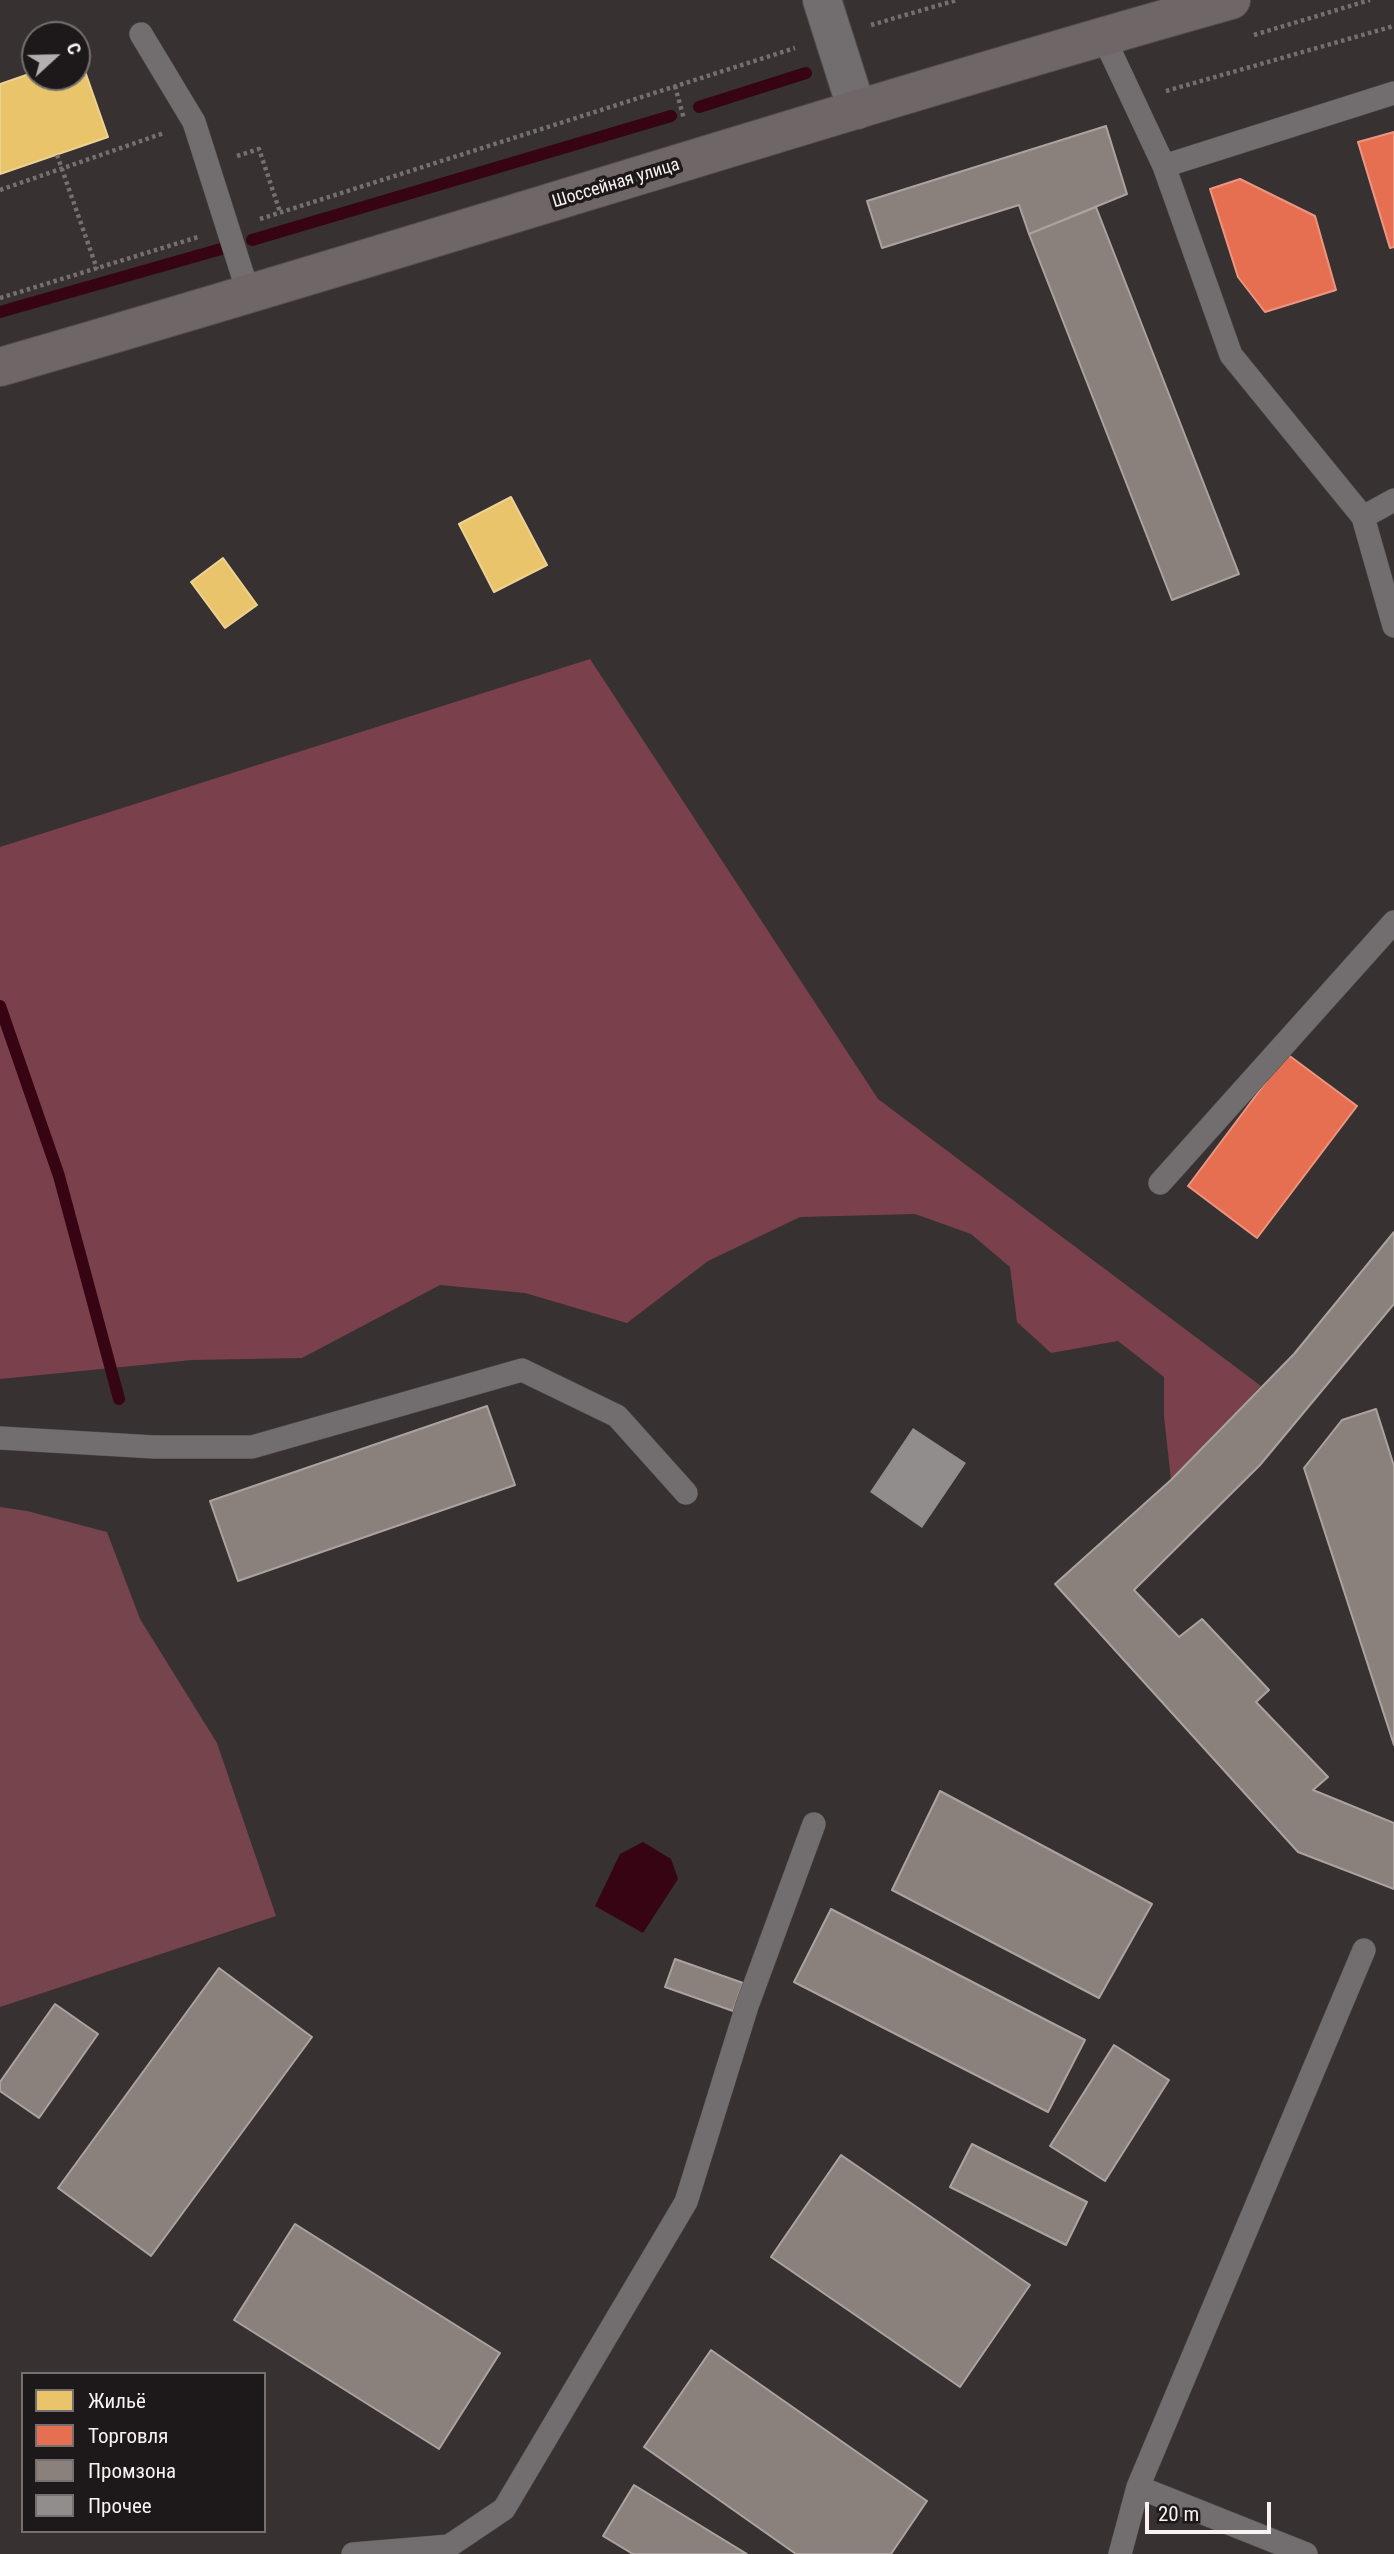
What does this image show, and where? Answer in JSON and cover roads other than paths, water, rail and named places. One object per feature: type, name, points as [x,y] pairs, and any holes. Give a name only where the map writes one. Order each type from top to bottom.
[{"type":"main road","name":"Шоссейная улица","points":[[0,367],[249,296],[857,110],[1231,0]]},
{"type":"street","points":[[822,0],[857,110]]},
{"type":"lane","points":[[141,34],[194,122],[249,296]]},
{"type":"lane","points":[[1103,36],[1164,166],[1231,355],[1363,517],[1394,626]]},
{"type":"lane","points":[[1164,166],[1394,93]]},
{"type":"lane","points":[[1363,517],[1394,500]]},
{"type":"lane","points":[[1160,1182],[1394,922]]},
{"type":"lane","points":[[0,1438],[154,1447],[252,1447],[522,1370],[617,1416],[686,1493]]},
{"type":"lane","points":[[353,2554],[451,2550],[504,2509],[686,2202],[747,2006],[814,1824]]},
{"type":"lane","points":[[1120,2554],[1138,2487],[1364,1950]]},
{"type":"lane","points":[[1138,2487],[1306,2554]]},
{"type":"waterway","points":[[699,107],[806,73]]},
{"type":"waterway","points":[[252,240],[671,116]]},
{"type":"waterway","points":[[0,312],[221,249]]},
{"type":"waterway","points":[[0,1006],[59,1176],[119,1399]]}]
